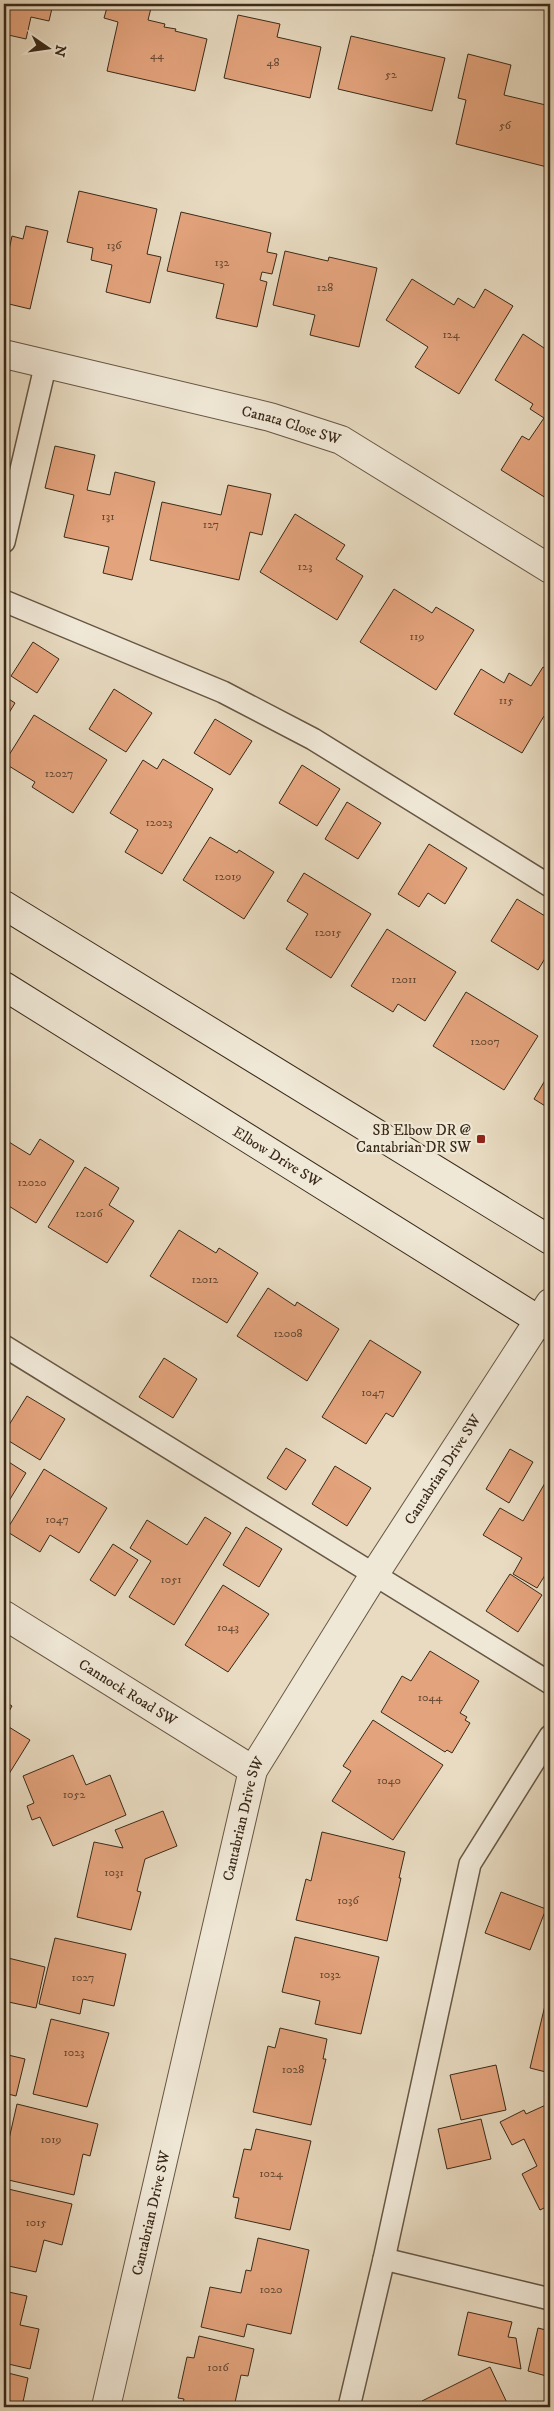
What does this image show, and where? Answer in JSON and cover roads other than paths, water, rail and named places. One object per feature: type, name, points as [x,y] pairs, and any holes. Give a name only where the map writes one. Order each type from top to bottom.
[{"type":"street","name":"Canata Close SW","points":[[4,354],[270,417],[311,428],[342,440],[550,569]]},
{"type":"street","points":[[4,905],[550,1240]]},
{"type":"street","name":"Elbow Drive SW","points":[[4,986],[546,1317]]},
{"type":"street","name":"Cantabrian Drive SW","points":[[106,2407],[253,1770],[374,1575],[546,1317]]},
{"type":"street","name":"Cannock Road SW","points":[[4,1615],[253,1770]]},
{"type":"lane","points":[[4,542],[46,363]]},
{"type":"lane","points":[[4,600],[223,692],[305,734],[550,886]]},
{"type":"lane","points":[[4,1346],[550,1683]]},
{"type":"lane","points":[[349,2407],[384,2259],[470,1864],[550,1736]]},
{"type":"lane","points":[[384,2259],[550,2298]]},
{"type":"place","name":"SB Elbow DR @ Cantabrian DR SW","points":[[481,1139]]}]
